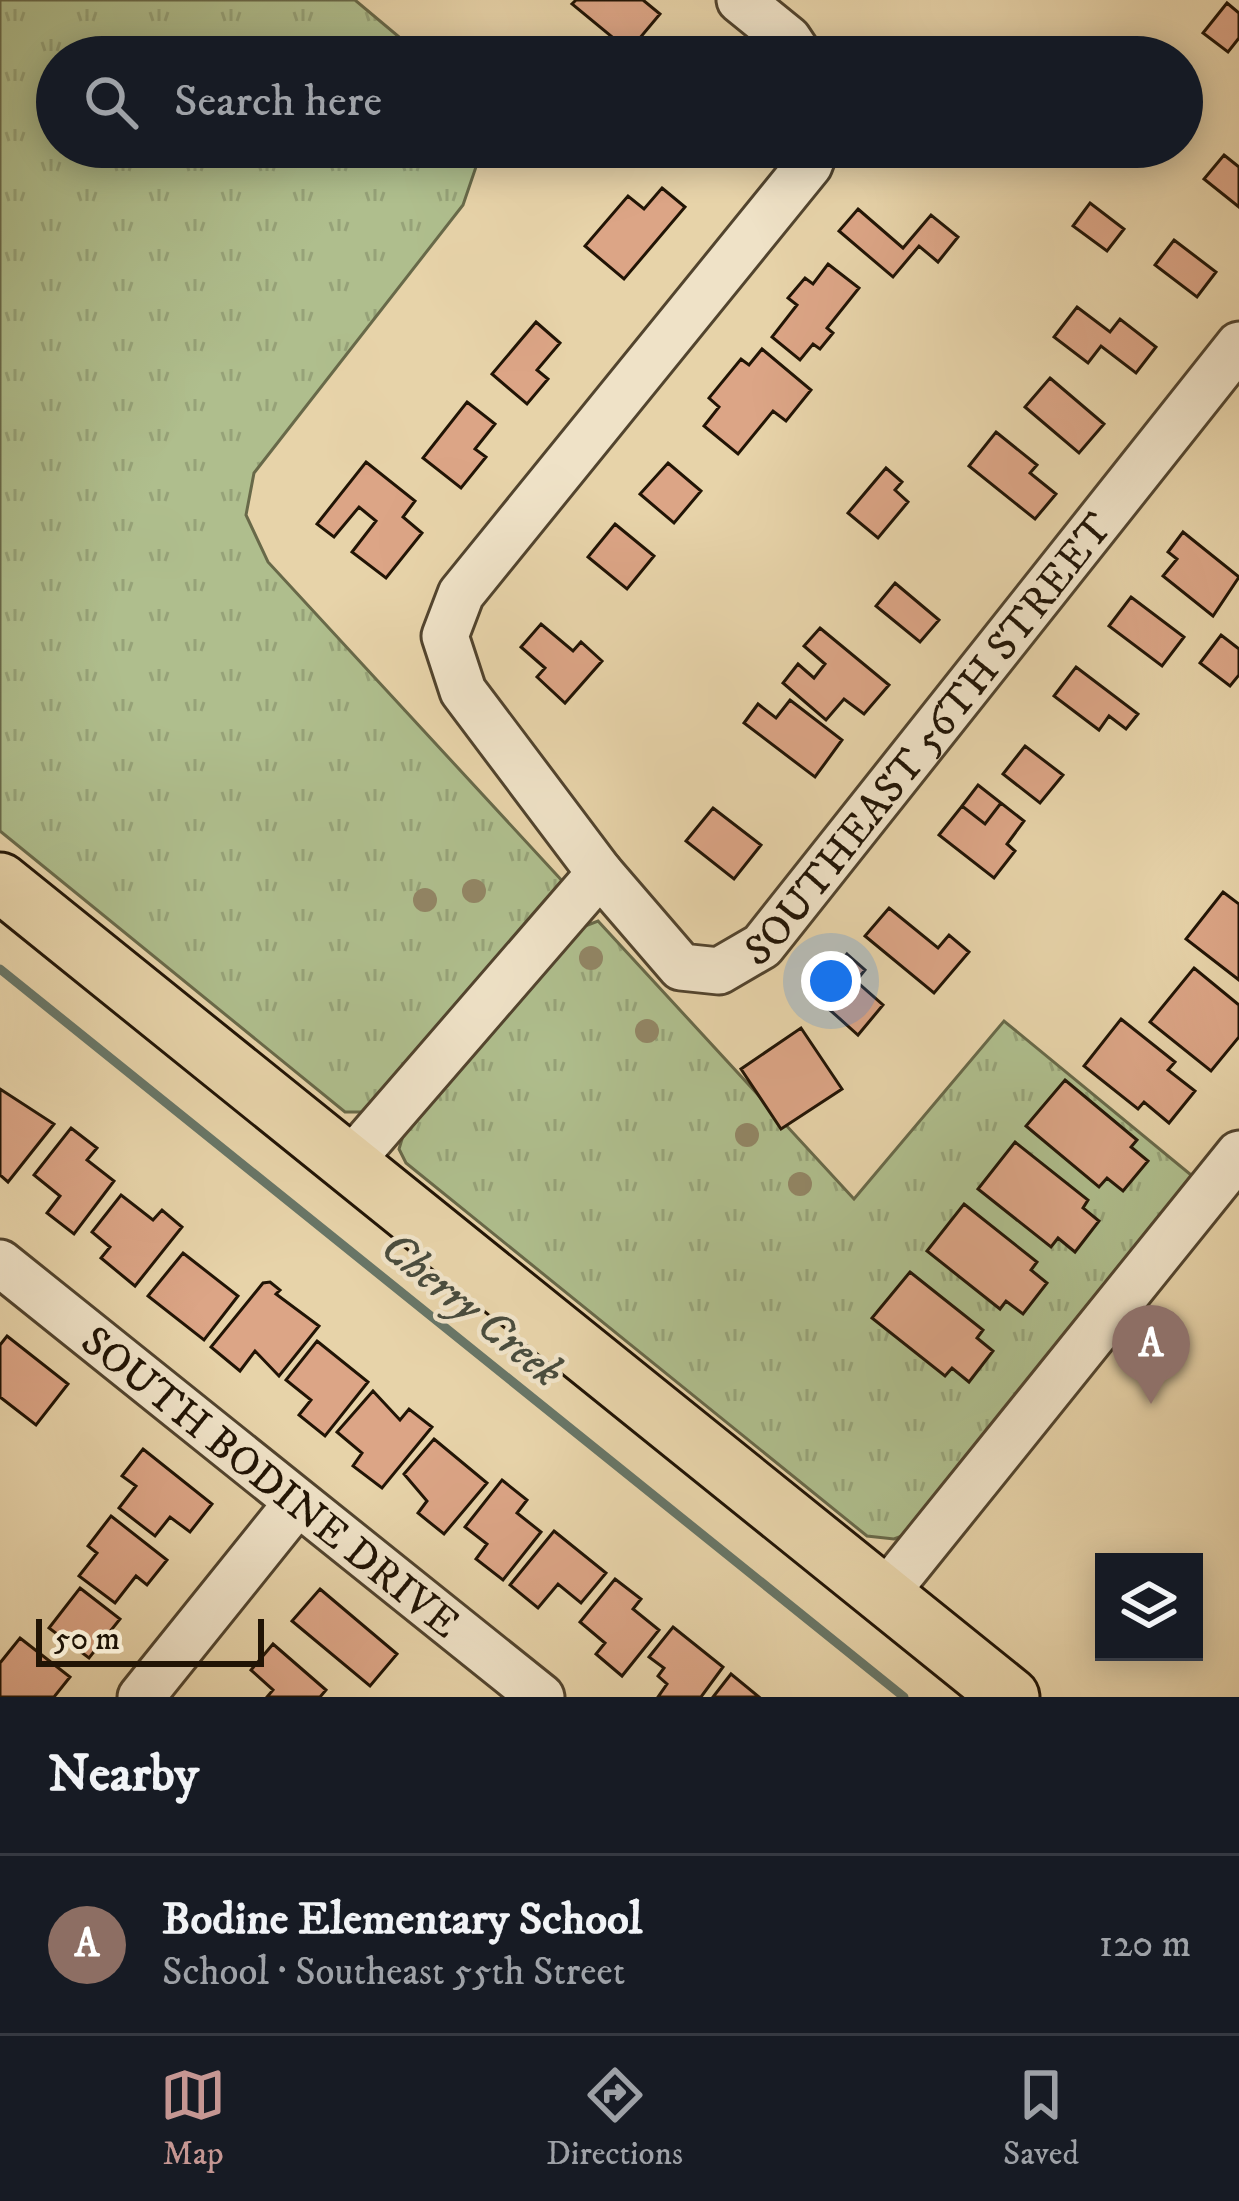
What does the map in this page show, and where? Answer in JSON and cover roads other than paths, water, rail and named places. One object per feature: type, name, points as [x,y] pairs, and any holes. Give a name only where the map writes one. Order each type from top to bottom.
[{"type":"main road","points":[[0,882],[1010,1697]]},
{"type":"street","points":[[740,0],[784,36]]},
{"type":"street","name":"SOUTHEAST 56TH STREET","points":[[805,168],[461,594],[445,636],[463,691],[600,873],[681,967],[719,971],[762,946],[1239,345]]},
{"type":"street","points":[[349,1163],[600,873]]},
{"type":"street","points":[[884,1595],[1239,1154]]},
{"type":"street","name":"SOUTH BODINE DRIVE","points":[[0,1263],[541,1697]]},
{"type":"street","points":[[141,1697],[297,1502]]},
{"type":"waterway","name":"Cherry Creek","points":[[0,969],[904,1697]]},
{"type":"place","name":"Bodine Elementary School","points":[[1151,1404]]}]
